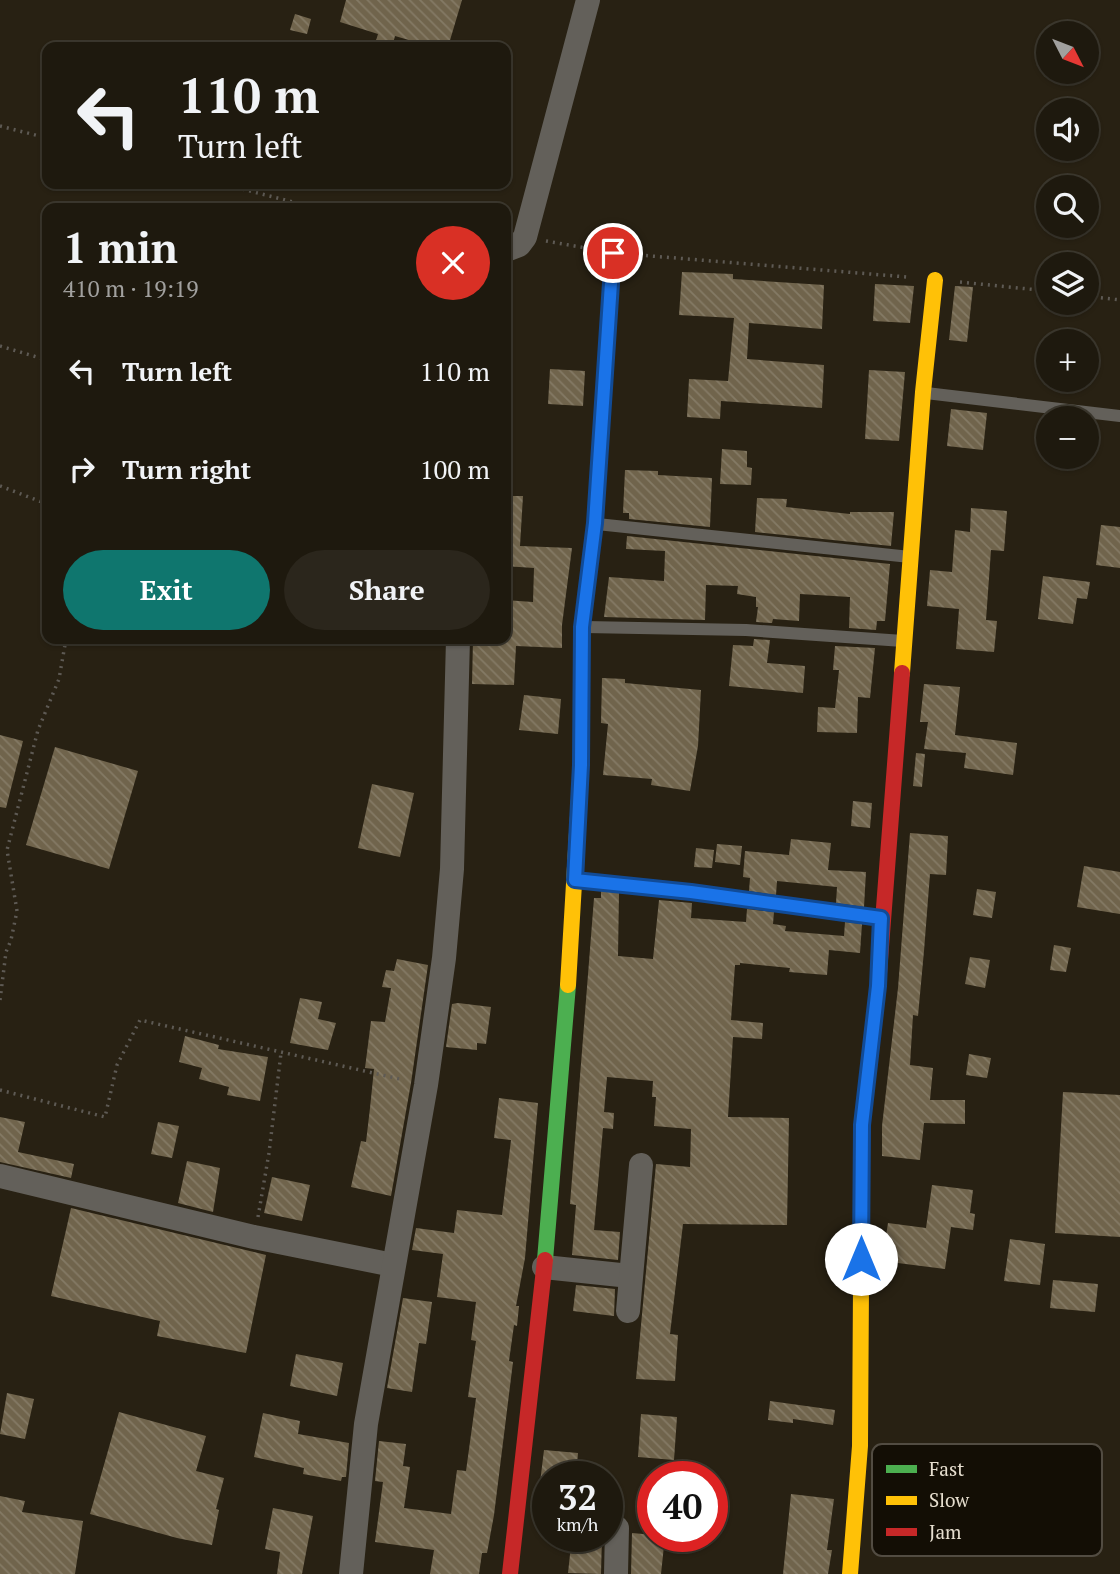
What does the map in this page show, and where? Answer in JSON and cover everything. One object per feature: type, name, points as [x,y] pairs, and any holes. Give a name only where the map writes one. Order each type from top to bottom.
[{"type":"street","points":[[515,243],[588,0]]},
{"type":"street","points":[[510,1574],[544,1267],[568,991],[581,765],[582,627],[595,523],[613,253]]},
{"type":"street","points":[[850,1574],[860,1446],[862,1125],[878,986],[881,918],[894,792],[923,392],[935,280]]},
{"type":"street","points":[[351,1574],[366,1424],[426,1085],[444,958],[456,774],[458,644]]},
{"type":"street","points":[[628,1311],[629,1276],[641,1165]]},
{"type":"street","points":[[0,1176],[254,1237],[393,1265]]},
{"type":"street","points":[[544,1267],[629,1276]]},
{"type":"street","points":[[616,1552],[616,1574]]},
{"type":"lane","points":[[923,392],[1120,416]]},
{"type":"lane","points":[[595,523],[910,557]]},
{"type":"lane","points":[[582,627],[746,631],[903,641]]},
{"type":"lane","points":[[575,880],[691,892],[881,918]]},
{"type":"path","points":[[0,126],[42,137]]},
{"type":"path","points":[[242,189],[297,203]]},
{"type":"path","points":[[515,243],[1036,290]]},
{"type":"path","points":[[1099,297],[1120,300]]},
{"type":"path","points":[[0,346],[42,358]]},
{"type":"path","points":[[0,486],[42,502]]},
{"type":"path","points":[[0,1000],[6,952],[17,911],[8,850],[38,730],[59,679],[65,644]]},
{"type":"path","points":[[0,1090],[105,1117],[117,1065],[140,1020],[426,1085]]},
{"type":"path","points":[[254,1237],[269,1153],[281,1053]]},
{"type":"building","points":[[346,0],[462,0],[449,42],[416,42],[395,36],[393,42],[376,42],[378,34],[340,22]]},
{"type":"building","points":[[295,14],[311,19],[307,34],[290,30]]},
{"type":"building","points":[[682,272],[733,274],[733,279],[824,285],[822,329],[749,323],[747,359],[824,365],[822,408],[721,401],[720,419],[687,417],[689,379],[728,381],[734,318],[679,315]]},
{"type":"building","points":[[875,284],[914,286],[910,323],[873,321]]},
{"type":"building","points":[[955,286],[973,287],[967,342],[949,340]]},
{"type":"building","points":[[550,369],[585,371],[583,406],[548,404]]},
{"type":"building","points":[[869,370],[905,372],[899,441],[865,439]]},
{"type":"building","points":[[951,409],[987,413],[983,450],[947,446]]},
{"type":"building","points":[[722,449],[747,451],[747,467],[752,468],[751,485],[720,484]]},
{"type":"building","points":[[625,470],[712,478],[710,527],[629,519],[629,513],[623,513]]},
{"type":"building","points":[[511,496],[523,496],[520,546],[572,548],[562,625],[562,648],[516,646],[514,685],[472,684],[473,644],[511,644],[511,600],[533,602],[534,568],[511,566]]},
{"type":"building","points":[[757,498],[787,499],[786,507],[850,514],[894,512],[891,546],[755,532]]},
{"type":"building","points":[[971,508],[1007,511],[1004,551],[991,550],[986,620],[997,621],[994,652],[956,649],[959,609],[927,606],[930,570],[952,572],[955,530],[970,532]]},
{"type":"building","points":[[1101,525],[1120,527],[1120,568],[1096,565]]},
{"type":"building","points":[[627,536],[890,564],[885,621],[877,621],[876,630],[849,628],[850,597],[800,594],[799,621],[773,619],[772,623],[756,622],[756,597],[737,594],[738,586],[706,585],[705,620],[604,617],[609,577],[664,581],[665,551],[626,549]]},
{"type":"building","points":[[1043,576],[1090,582],[1087,599],[1077,598],[1073,624],[1038,619]]},
{"type":"building","points":[[754,639],[770,640],[767,663],[805,666],[803,693],[729,686],[733,645],[753,646]]},
{"type":"building","points":[[835,646],[875,648],[870,698],[858,697],[857,733],[817,732],[818,707],[835,708],[839,670],[833,670]]},
{"type":"building","points":[[602,678],[625,679],[625,683],[701,690],[698,746],[690,791],[651,785],[652,779],[603,775],[608,724],[601,723]]},
{"type":"building","points":[[924,684],[960,687],[955,735],[1017,743],[1013,775],[964,768],[966,753],[924,749],[928,722],[920,722]]},
{"type":"building","points":[[524,695],[561,699],[558,734],[519,730]]},
{"type":"building","points":[[0,735],[23,741],[6,808],[0,807]]},
{"type":"building","points":[[55,747],[138,771],[109,869],[26,845]]},
{"type":"building","points":[[916,753],[925,754],[922,787],[913,786]]},
{"type":"building","points":[[372,784],[414,793],[400,857],[358,848]]},
{"type":"building","points":[[853,801],[872,803],[870,828],[851,826]]},
{"type":"building","points":[[910,833],[948,836],[946,875],[930,874],[918,1016],[913,1015],[910,1065],[933,1068],[930,1100],[965,1100],[965,1124],[924,1123],[920,1160],[882,1156],[882,1126],[898,988]]},
{"type":"building","points":[[791,839],[831,843],[828,870],[866,872],[864,907],[836,903],[837,887],[777,881],[776,895],[749,891],[750,878],[743,877],[745,851],[789,855]]},
{"type":"building","points":[[717,844],[742,846],[740,865],[715,862]]},
{"type":"building","points":[[696,848],[714,850],[712,868],[694,867]]},
{"type":"building","points":[[1084,866],[1120,872],[1120,914],[1077,907]]},
{"type":"building","points":[[977,889],[996,892],[992,918],[973,915]]},
{"type":"building","points":[[601,891],[619,893],[618,956],[653,959],[659,900],[692,903],[691,918],[746,922],[747,909],[774,912],[773,924],[786,926],[785,931],[844,936],[845,922],[862,924],[860,953],[829,950],[827,975],[789,972],[790,968],[740,963],[735,965],[731,1020],[763,1023],[762,1039],[733,1037],[728,1117],[789,1118],[787,1225],[683,1224],[670,1334],[678,1335],[675,1381],[636,1379],[656,1164],[690,1167],[691,1129],[654,1126],[656,1097],[652,1097],[653,1081],[607,1077],[604,1112],[614,1113],[613,1129],[603,1128],[594,1230],[620,1232],[618,1260],[572,1255],[576,1205],[570,1204],[594,898],[601,898]]},
{"type":"building","points":[[1054,945],[1071,948],[1066,972],[1050,970]]},
{"type":"building","points":[[970,957],[990,960],[985,988],[965,984]]},
{"type":"building","points":[[397,959],[428,965],[391,1196],[351,1187],[361,1141],[366,1142],[374,1069],[365,1068],[371,1021],[385,1022],[391,988],[382,987],[386,970],[394,971]]},
{"type":"building","points":[[300,998],[322,1002],[318,1019],[336,1023],[328,1050],[290,1043]]},
{"type":"building","points":[[452,1004],[491,1007],[486,1044],[477,1043],[477,1050],[446,1047]]},
{"type":"building","points":[[185,1036],[219,1045],[218,1049],[268,1057],[260,1101],[227,1095],[229,1087],[199,1079],[202,1068],[179,1062]]},
{"type":"building","points":[[969,1054],[991,1058],[987,1078],[966,1075]]},
{"type":"building","points":[[1063,1092],[1120,1095],[1120,1237],[1055,1233]]},
{"type":"building","points":[[499,1098],[538,1103],[525,1258],[516,1306],[519,1306],[517,1326],[514,1325],[509,1361],[513,1362],[494,1515],[487,1553],[482,1553],[479,1574],[430,1574],[434,1550],[375,1542],[383,1482],[375,1481],[379,1441],[406,1444],[403,1466],[410,1467],[404,1508],[451,1514],[457,1470],[466,1471],[476,1398],[468,1397],[476,1341],[471,1340],[476,1302],[437,1297],[443,1254],[412,1250],[416,1228],[454,1233],[457,1210],[502,1215],[511,1140],[494,1138]]},
{"type":"building","points":[[0,1117],[25,1122],[18,1152],[74,1164],[71,1178],[0,1162]]},
{"type":"building","points":[[158,1122],[179,1126],[172,1158],[151,1154]]},
{"type":"building","points":[[187,1161],[220,1168],[213,1212],[178,1203]]},
{"type":"building","points":[[272,1177],[310,1185],[302,1221],[264,1213]]},
{"type":"building","points":[[932,1185],[973,1190],[970,1213],[975,1214],[973,1230],[951,1227],[945,1269],[882,1261],[888,1223],[926,1228]]},
{"type":"building","points":[[71,1208],[266,1255],[246,1353],[157,1336],[160,1321],[51,1296]]},
{"type":"building","points":[[1010,1239],[1045,1244],[1040,1285],[1004,1281]]},
{"type":"building","points":[[1053,1280],[1098,1284],[1095,1312],[1050,1308]]},
{"type":"building","points":[[576,1285],[615,1289],[614,1316],[573,1311]]},
{"type":"building","points":[[403,1298],[432,1302],[426,1344],[419,1343],[412,1392],[387,1388]]},
{"type":"building","points":[[296,1354],[343,1363],[337,1396],[290,1386]]},
{"type":"building","points":[[7,1393],[34,1399],[25,1439],[0,1434]]},
{"type":"building","points":[[770,1401],[835,1410],[833,1425],[793,1419],[793,1423],[768,1420]]},
{"type":"building","points":[[119,1412],[206,1436],[196,1471],[224,1478],[216,1509],[219,1510],[212,1545],[90,1514]]},
{"type":"building","points":[[263,1413],[300,1421],[298,1434],[349,1443],[346,1477],[342,1477],[341,1481],[303,1474],[304,1468],[254,1457]]},
{"type":"building","points":[[641,1414],[677,1417],[674,1460],[638,1457]]},
{"type":"building","points":[[544,1450],[578,1453],[577,1461],[543,1461]]},
{"type":"building","points":[[791,1494],[834,1499],[827,1550],[832,1550],[828,1574],[783,1574]]},
{"type":"building","points":[[0,1496],[25,1501],[22,1512],[83,1521],[75,1574],[0,1574]]},
{"type":"building","points":[[273,1508],[313,1516],[302,1574],[277,1574],[280,1552],[265,1549]]},
{"type":"building","points":[[632,1533],[637,1533],[637,1552],[663,1552],[661,1574],[631,1574]]},
{"type":"building","points":[[570,1552],[602,1552],[601,1574],[568,1573]]},
{"type":"traffic: fast","points":[[590,562],[613,253]]},
{"type":"traffic: fast","points":[[545,1260],[568,985]]},
{"type":"traffic: slow","points":[[902,673],[923,392],[935,280]]},
{"type":"traffic: slow","points":[[568,985],[581,765],[582,627],[590,562]]},
{"type":"traffic: slow","points":[[850,1574],[860,1446],[862,1125],[872,1040]]},
{"type":"traffic: jam","points":[[872,1040],[902,673]]},
{"type":"traffic: jam","points":[[510,1574],[545,1260]]},
{"type":"route","points":[[613,253],[595,523],[582,627],[581,765],[575,880],[691,892],[881,918],[878,986],[862,1125],[861,1259]]}]
